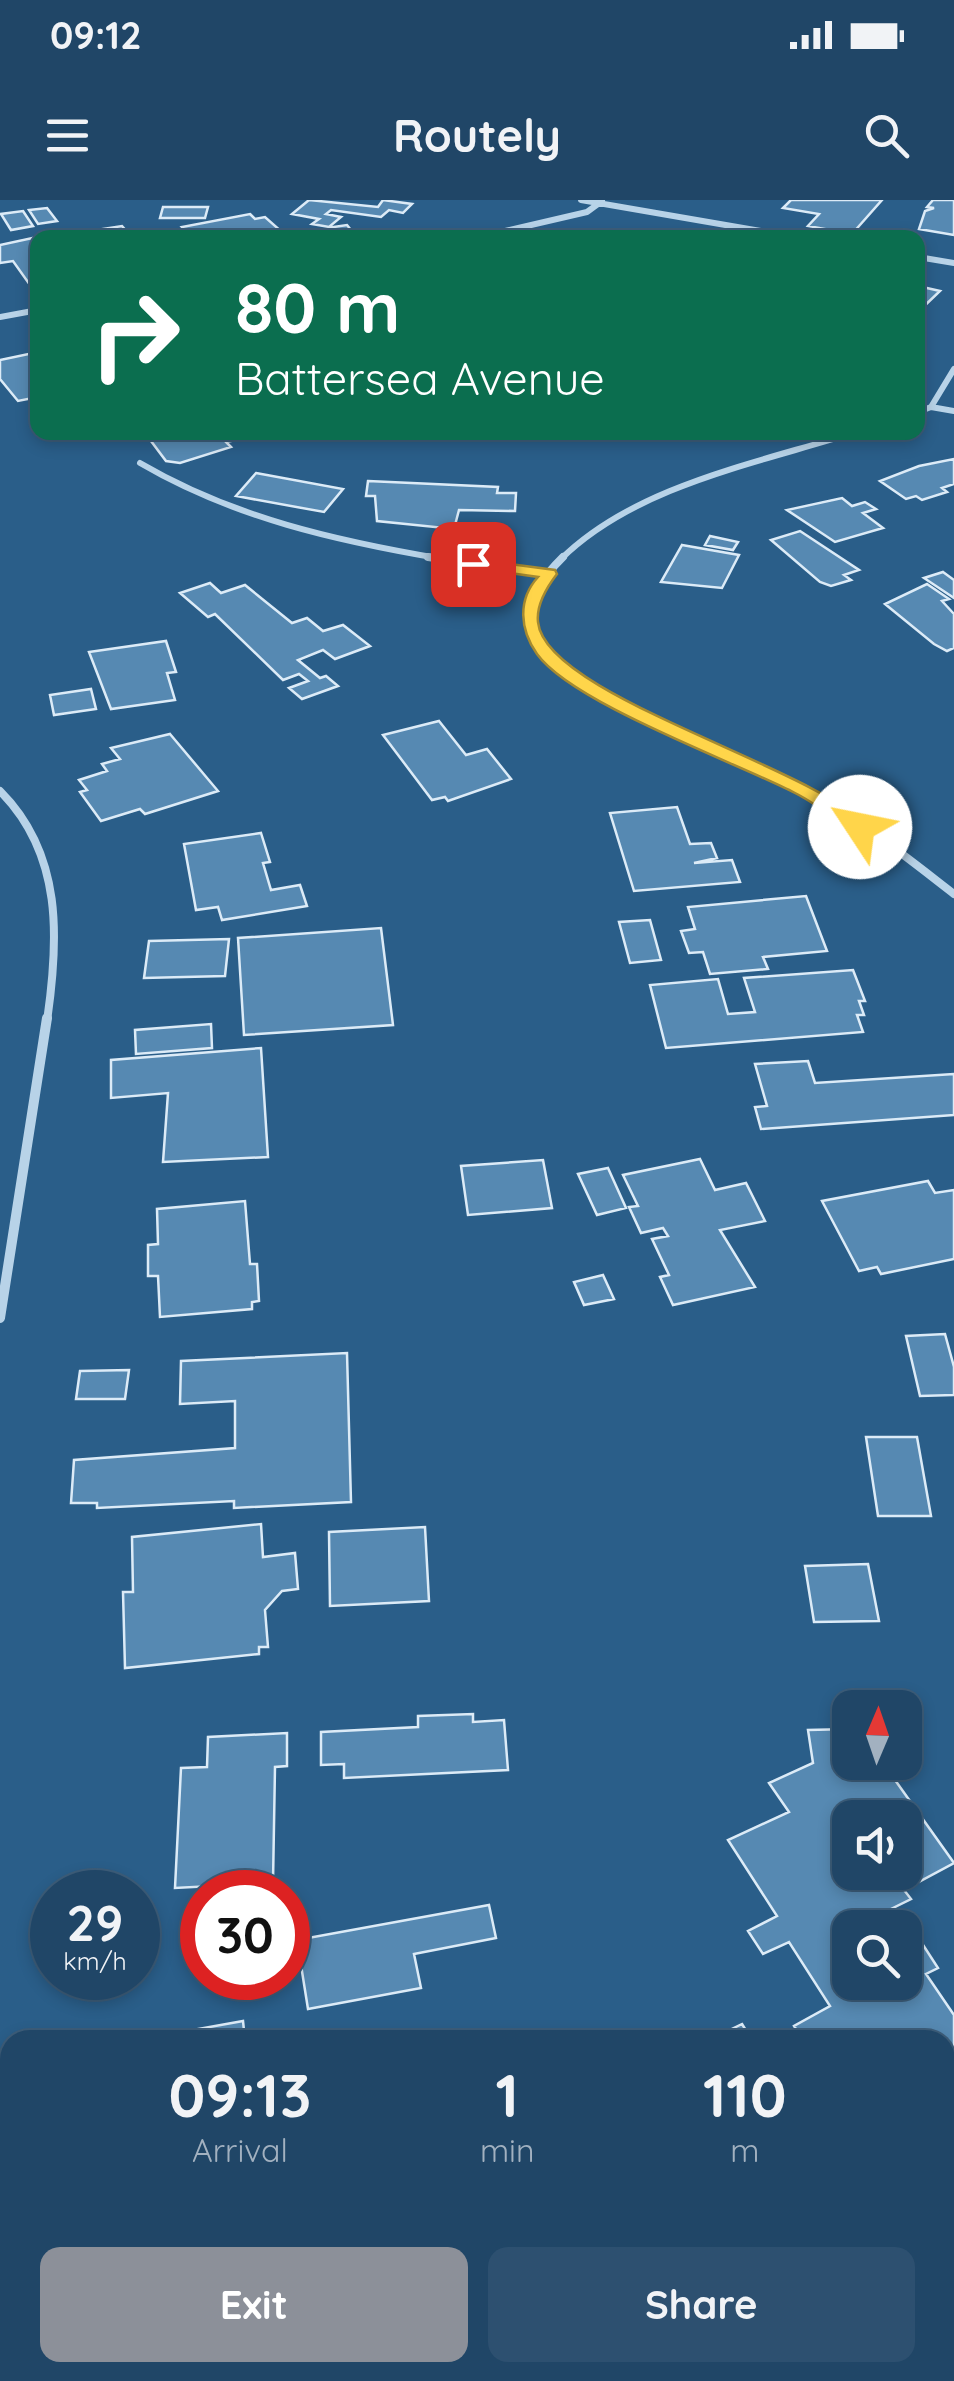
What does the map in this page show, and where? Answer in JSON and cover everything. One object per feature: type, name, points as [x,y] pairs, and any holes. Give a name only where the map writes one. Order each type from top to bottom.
[{"type":"street","points":[[581,200],[757,230]]},
{"type":"street","points":[[509,230],[587,212],[602,202]]},
{"type":"street","points":[[925,258],[954,264]]},
{"type":"street","points":[[0,316],[30,311]]},
{"type":"street","points":[[931,407],[954,370]]},
{"type":"street","points":[[925,409],[954,412]]},
{"type":"street","points":[[833,440],[667,498],[573,547],[536,588],[529,622],[545,654],[595,692],[806,791],[954,894]]},
{"type":"street","points":[[140,463],[189,490],[327,536],[550,574]]},
{"type":"street","points":[[0,790],[22,813],[54,887],[54,973],[0,1318]]},
{"type":"building","points":[[309,200],[378,207],[383,200],[412,204],[403,213],[389,210],[381,217],[331,210],[326,214],[341,217],[329,227],[312,224],[319,219],[292,214]]},
{"type":"building","points":[[791,200],[882,200],[856,230],[808,226],[819,214],[783,208]]},
{"type":"building","points":[[933,200],[954,200],[954,235],[919,229],[925,211],[934,208],[927,207]]},
{"type":"building","points":[[163,207],[208,207],[205,218],[160,218]]},
{"type":"building","points":[[47,208],[57,221],[38,224],[29,210]]},
{"type":"building","points":[[23,211],[33,226],[11,230],[1,214]]},
{"type":"building","points":[[250,214],[255,219],[265,217],[280,230],[185,230],[182,227]]},
{"type":"building","points":[[347,225],[351,230],[321,230]]},
{"type":"building","points":[[30,239],[30,285],[13,261],[0,263],[0,245]]},
{"type":"building","points":[[925,288],[940,291],[925,305]]},
{"type":"building","points":[[30,354],[30,399],[18,401],[0,379],[0,360]]},
{"type":"building","points":[[150,440],[236,440],[226,442],[231,447],[180,463],[166,461]]},
{"type":"building","points":[[954,459],[954,484],[942,488],[947,492],[922,500],[916,496],[906,499],[880,481],[919,466]]},
{"type":"building","points":[[256,473],[343,489],[324,512],[236,496]]},
{"type":"building","points":[[368,481],[498,487],[497,493],[516,493],[515,511],[459,510],[454,529],[377,521],[375,496],[366,496]]},
{"type":"building","points":[[842,498],[852,506],[865,502],[876,509],[863,513],[883,528],[835,542],[787,510]]},
{"type":"building","points":[[800,531],[859,570],[844,575],[851,580],[831,586],[820,582],[771,540]]},
{"type":"building","points":[[710,536],[738,542],[733,550],[705,545]]},
{"type":"building","points":[[682,545],[739,555],[722,588],[661,582]]},
{"type":"building","points":[[943,572],[954,580],[954,598],[924,578]]},
{"type":"building","points":[[210,583],[221,593],[245,585],[292,623],[307,618],[323,631],[343,625],[370,646],[335,659],[323,650],[298,660],[320,678],[326,676],[338,686],[302,699],[289,688],[308,681],[299,674],[283,680],[215,614],[208,617],[180,593]]},
{"type":"building","points":[[927,584],[949,599],[942,601],[954,614],[954,648],[947,651],[885,604]]},
{"type":"building","points":[[166,641],[176,672],[167,673],[175,700],[111,709],[89,652]]},
{"type":"building","points":[[91,689],[96,709],[54,715],[50,695]]},
{"type":"building","points":[[439,721],[466,755],[487,749],[511,779],[448,801],[445,797],[432,800],[383,735]]},
{"type":"building","points":[[170,734],[218,791],[145,814],[140,809],[101,821],[80,792],[87,790],[79,780],[107,771],[102,764],[120,759],[111,748]]},
{"type":"building","points":[[677,807],[690,844],[711,843],[717,858],[694,863],[732,860],[740,882],[634,891],[610,813]]},
{"type":"building","points":[[261,833],[270,862],[263,863],[271,890],[300,885],[307,906],[222,920],[218,907],[196,910],[184,844]]},
{"type":"building","points":[[806,896],[827,951],[763,957],[768,969],[710,974],[703,952],[689,953],[681,931],[695,929],[688,907]]},
{"type":"building","points":[[650,920],[661,960],[630,963],[619,922]]},
{"type":"building","points":[[381,928],[393,1025],[244,1035],[238,938]]},
{"type":"building","points":[[229,939],[225,976],[144,978],[149,941]]},
{"type":"building","points":[[853,970],[865,1001],[859,1001],[864,1015],[857,1015],[863,1032],[666,1048],[650,985],[718,979],[728,1014],[755,1012],[744,978]]},
{"type":"building","points":[[211,1024],[212,1048],[136,1054],[135,1030]]},
{"type":"building","points":[[261,1048],[268,1157],[163,1162],[168,1093],[111,1098],[111,1060]]},
{"type":"building","points":[[808,1061],[815,1083],[954,1074],[954,1115],[761,1129],[755,1107],[767,1106],[755,1064]]},
{"type":"building","points":[[700,1159],[715,1190],[746,1183],[765,1221],[720,1230],[755,1287],[673,1305],[660,1277],[669,1275],[652,1239],[668,1236],[663,1228],[641,1233],[629,1207],[638,1206],[623,1175]]},
{"type":"building","points":[[543,1160],[552,1208],[468,1215],[461,1166]]},
{"type":"building","points":[[608,1168],[626,1208],[597,1215],[578,1174]]},
{"type":"building","points":[[928,1181],[935,1193],[954,1190],[954,1259],[881,1274],[877,1267],[859,1271],[822,1201]]},
{"type":"building","points":[[245,1201],[250,1264],[257,1264],[259,1301],[252,1302],[252,1309],[160,1317],[158,1276],[148,1276],[148,1245],[158,1244],[157,1209]]},
{"type":"building","points":[[603,1275],[614,1299],[584,1305],[574,1282]]},
{"type":"building","points":[[945,1334],[954,1367],[954,1395],[920,1396],[906,1336]]},
{"type":"building","points":[[347,1353],[351,1502],[234,1508],[234,1501],[97,1508],[97,1503],[71,1503],[74,1460],[235,1448],[235,1401],[180,1404],[181,1361]]},
{"type":"building","points":[[129,1370],[125,1399],[76,1399],[80,1371]]},
{"type":"building","points":[[866,1437],[917,1437],[931,1516],[878,1516]]},
{"type":"building","points":[[261,1524],[263,1557],[295,1553],[298,1589],[282,1591],[265,1610],[268,1647],[259,1647],[259,1654],[125,1668],[123,1592],[133,1592],[132,1537]]},
{"type":"building","points":[[425,1527],[429,1601],[330,1606],[329,1532]]},
{"type":"building","points":[[868,1564],[879,1621],[814,1622],[805,1566]]},
{"type":"building","points":[[473,1714],[473,1722],[504,1720],[508,1770],[344,1778],[344,1764],[321,1765],[321,1732],[418,1727],[418,1716]]},
{"type":"building","points":[[832,1729],[832,1780],[895,1780],[909,1800],[832,1800],[832,1890],[904,1890],[911,1899],[889,1910],[832,1910],[832,2000],[922,2000],[922,1943],[938,1968],[926,1974],[954,2015],[954,2030],[797,2030],[794,2026],[830,2006],[789,1942],[763,1954],[748,1931],[777,1916],[728,1840],[789,1812],[769,1783],[813,1763],[808,1730]]},
{"type":"building","points":[[287,1733],[287,1766],[275,1767],[273,1870],[180,1870],[180,1888],[175,1888],[181,1768],[207,1767],[208,1737]]},
{"type":"building","points":[[922,1818],[954,1863],[922,1880]]},
{"type":"building","points":[[489,1905],[496,1938],[414,1954],[421,1988],[308,2009],[310,1938]]},
{"type":"building","points":[[243,2021],[244,2030],[193,2030]]},
{"type":"route","points":[[473,564],[550,574],[536,588],[529,622],[545,654],[595,692],[806,791],[860,827]]}]
